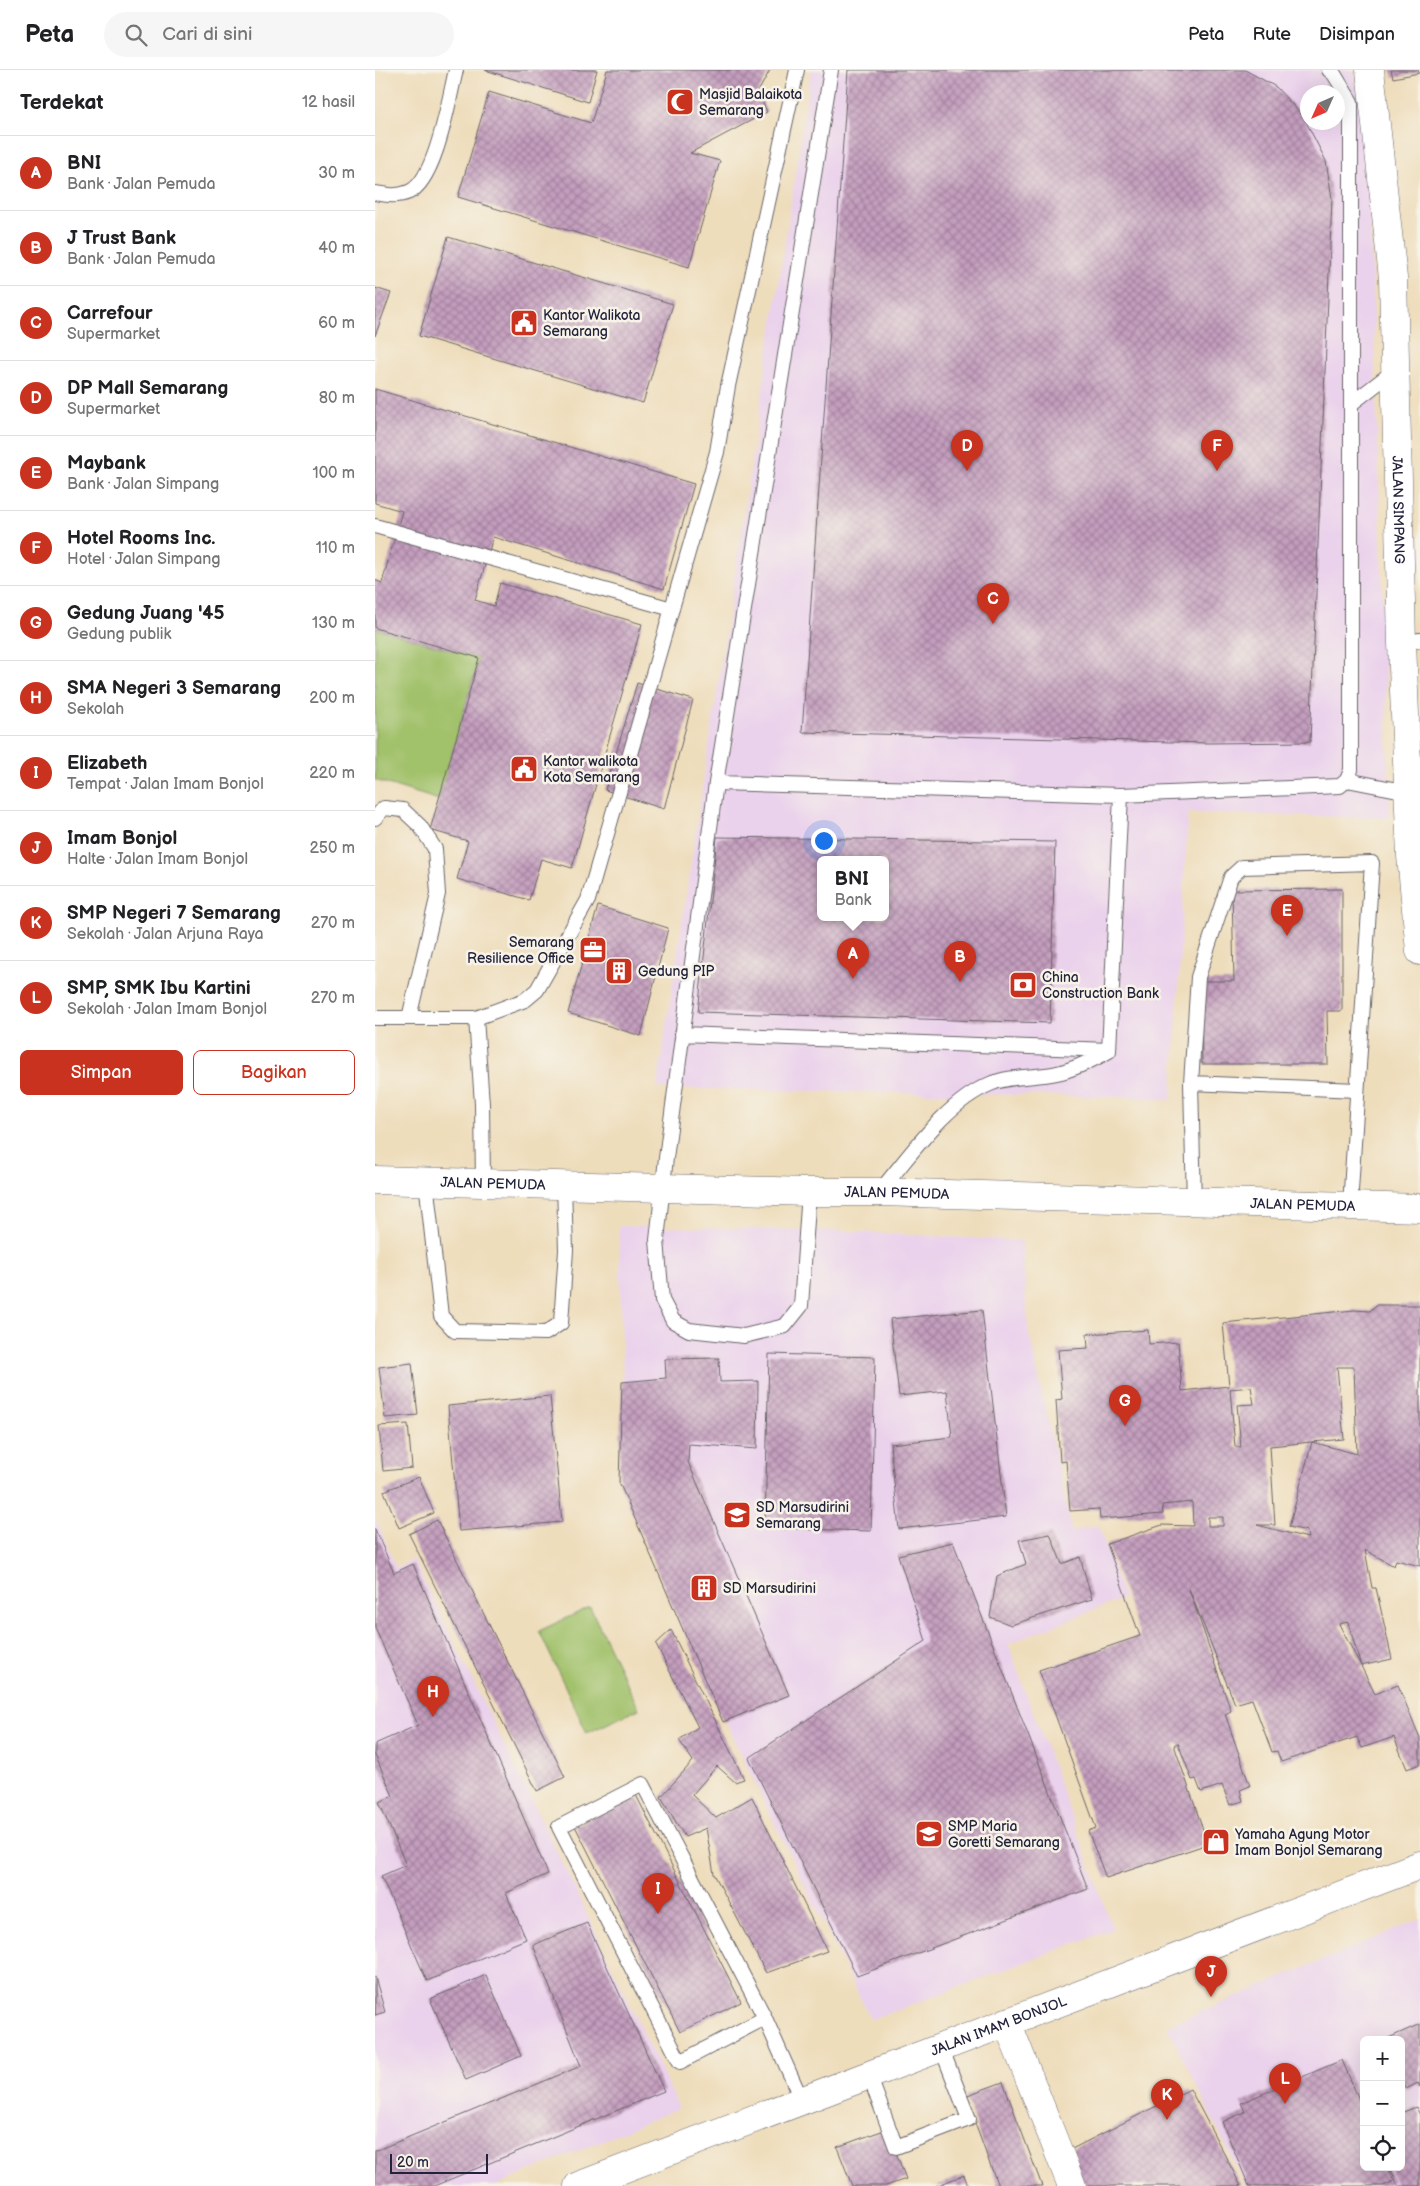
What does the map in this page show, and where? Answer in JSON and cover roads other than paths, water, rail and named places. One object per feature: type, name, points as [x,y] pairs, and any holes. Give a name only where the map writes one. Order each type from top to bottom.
[{"type":"main road","name":"JALAN SIMPANG","points":[[1370,70],[1393,278],[1395,370],[1411,641],[1408,792],[1411,856],[1420,951]]},
{"type":"main road","name":"JALAN PEMUDA","points":[[375,1180],[809,1192],[879,1192],[1420,1208]]},
{"type":"main road","name":"JALAN IMAM BONJOL","points":[[578,2186],[1420,1865]]},
{"type":"main road","points":[[1007,2022],[1072,2186]]},
{"type":"lane","points":[[375,193],[393,196],[410,192],[422,182],[432,165],[457,70]]},
{"type":"lane","points":[[375,1018],[477,1018],[525,1000],[537,990],[588,900],[717,452],[730,376],[797,70]]},
{"type":"lane","points":[[809,1192],[801,1306],[785,1326],[744,1336],[689,1330],[673,1321],[662,1300],[657,1240],[681,1034],[716,783],[831,70]]},
{"type":"lane","points":[[716,783],[1121,795],[1340,786],[1347,780],[1351,770],[1351,102],[1334,74],[1329,70]]},
{"type":"lane","points":[[1351,404],[1395,370]]},
{"type":"lane","points":[[375,526],[672,610]]},
{"type":"lane","points":[[1347,780],[1408,792]]},
{"type":"lane","points":[[1109,1050],[1121,795]]},
{"type":"lane","points":[[375,818],[384,808],[403,810],[420,826],[435,849],[438,894],[409,1018]]},
{"type":"lane","points":[[1194,1202],[1191,1083],[1198,977],[1231,877],[1242,867],[1372,863],[1350,1206]]},
{"type":"lane","points":[[477,1018],[482,1104],[483,1183]]},
{"type":"lane","points":[[681,1034],[1109,1050]]},
{"type":"lane","points":[[879,1192],[944,1116],[963,1100],[990,1084],[1021,1076],[1056,1074],[1081,1066],[1109,1050]]},
{"type":"lane","points":[[1191,1083],[1357,1090]]},
{"type":"lane","points":[[426,1182],[441,1316],[455,1331],[546,1333],[561,1322],[566,1250],[564,1185]]},
{"type":"lane","points":[[765,2018],[680,2062],[559,1827],[643,1784],[765,2018],[802,2100]]},
{"type":"lane","points":[[869,2075],[896,2147],[969,2119],[941,2047]]},
{"type":"place","name":"Masjid Balaikota Semarang","points":[[680,102]]},
{"type":"place","name":"Kantor Walikota Semarang","points":[[524,323]]},
{"type":"place","name":"DP Mall Semarang","points":[[967,471]]},
{"type":"place","name":"Hotel Rooms Inc.","points":[[1217,471]]},
{"type":"place","name":"Carrefour","points":[[993,624]]},
{"type":"place","name":"Kantor walikota Kota Semarang","points":[[524,769]]},
{"type":"place","name":"Maybank","points":[[1287,936]]},
{"type":"place","name":"Semarang Resilience Office","points":[[593,950]]},
{"type":"place","name":"Gedung PIP","points":[[619,971]]},
{"type":"place","name":"BNI","points":[[853,979]]},
{"type":"place","name":"J Trust Bank","points":[[960,982]]},
{"type":"place","name":"China Construction Bank","points":[[1023,985]]},
{"type":"place","name":"Gedung Juang '45","points":[[1125,1426]]},
{"type":"place","name":"SD Marsudirini Semarang","points":[[737,1515]]},
{"type":"place","name":"SD Marsudirini","points":[[704,1588]]},
{"type":"place","name":"SMA Negeri 3 Semarang","points":[[433,1717]]},
{"type":"place","name":"SMP Maria Goretti Semarang","points":[[929,1834]]},
{"type":"place","name":"Yamaha Agung Motor Imam Bonjol Semarang","points":[[1216,1842]]},
{"type":"place","name":"Elizabeth","points":[[658,1914]]},
{"type":"place","name":"Imam Bonjol","points":[[1211,1997]]},
{"type":"place","name":"SMP, SMK Ibu Kartini","points":[[1285,2104]]},
{"type":"place","name":"SMP Negeri 7 Semarang","points":[[1167,2120]]}]
